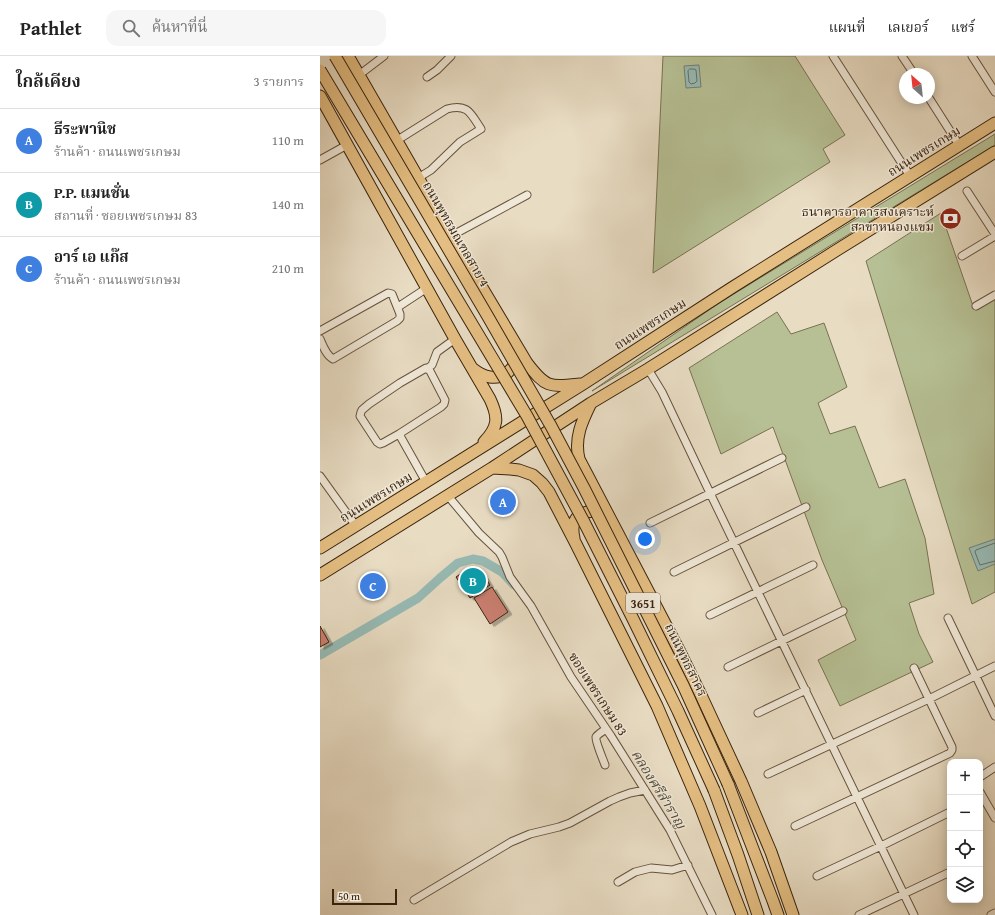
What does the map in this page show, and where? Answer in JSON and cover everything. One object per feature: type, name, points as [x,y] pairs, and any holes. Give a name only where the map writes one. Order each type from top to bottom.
[{"type":"main road","name":"ถนนพุทธมณฑลสาย 4","points":[[335,56],[551,426]]},
{"type":"main road","name":"ถนนพุทธมณฑลสาย 4","points":[[348,56],[451,236],[531,368],[543,381],[555,386],[583,384]]},
{"type":"main road","name":"3651","points":[[320,70],[519,403],[583,520],[678,711],[714,790],[758,915]]},
{"type":"main road","points":[[320,96],[495,410],[495,427],[490,436],[479,449]]},
{"type":"main road","name":"ถนนเพชรเกษม","points":[[320,548],[583,384],[677,322],[995,123]]},
{"type":"main road","points":[[320,575],[448,496],[591,403],[648,369],[836,250],[995,152]]},
{"type":"main road","points":[[472,368],[489,377],[500,376],[507,373],[512,369],[516,362],[516,345]]},
{"type":"main road","points":[[591,403],[579,431],[577,450],[579,459],[680,652],[741,781],[771,852],[794,915]]},
{"type":"main road","name":"ถนนพุทธสาคร","points":[[551,426],[592,503],[683,685],[728,784],[774,900],[778,915]]},
{"type":"main road","points":[[492,468],[519,470],[533,475],[542,482],[549,492],[657,706],[700,806],[742,915]]},
{"type":"main road","points":[[576,544],[573,533],[574,522],[582,513],[591,510],[598,511],[614,526]]},
{"type":"street","points":[[359,75],[384,56]]},
{"type":"street","points":[[427,76],[437,70],[451,56]]},
{"type":"street","points":[[833,56],[910,176]]},
{"type":"street","points":[[902,56],[910,68]]},
{"type":"street","points":[[972,56],[995,92]]},
{"type":"street","points":[[933,104],[959,145]]},
{"type":"street","points":[[396,141],[447,109],[456,107],[463,108],[470,113],[481,129],[460,142],[431,170],[418,178]]},
{"type":"street","points":[[320,160],[347,145]]},
{"type":"street","points":[[962,256],[995,235],[967,191]]},
{"type":"street","points":[[451,236],[527,195]]},
{"type":"street","points":[[398,307],[427,288]]},
{"type":"street","points":[[320,331],[388,293],[392,294],[400,314],[400,318],[397,321],[333,359],[330,358],[320,339]]},
{"type":"street","points":[[976,306],[995,295]]},
{"type":"street","points":[[428,368],[443,395],[445,400],[444,404],[399,434],[380,444],[377,442],[360,416],[362,410],[400,383],[432,365],[437,352],[455,339]]},
{"type":"street","points":[[648,369],[662,392],[914,915]]},
{"type":"street","points":[[399,434],[426,482]]},
{"type":"street","points":[[650,523],[782,458]]},
{"type":"street","points":[[320,476],[356,526]]},
{"type":"street","name":"ซอยเพชรเกษม 83","points":[[448,496],[479,533],[499,552],[510,578],[531,606],[571,677],[670,830],[712,915]]},
{"type":"street","points":[[674,572],[806,507]]},
{"type":"street","points":[[710,615],[813,565]]},
{"type":"street","points":[[728,667],[843,611]]},
{"type":"street","points":[[948,618],[995,716]]},
{"type":"street","points":[[768,774],[929,699],[995,666]]},
{"type":"street","points":[[795,826],[950,753],[952,747],[914,668]]},
{"type":"street","points":[[758,713],[806,690]]},
{"type":"street","points":[[604,764],[596,737],[606,729]]},
{"type":"street","points":[[983,775],[995,766]]},
{"type":"street","points":[[414,900],[511,842],[530,834],[570,823],[610,801],[630,793],[645,790]]},
{"type":"street","points":[[982,795],[995,818]]},
{"type":"street","points":[[817,876],[947,813]]},
{"type":"street","points":[[618,882],[635,872],[651,868],[672,870],[688,865]]},
{"type":"street","points":[[859,915],[947,873]]},
{"type":"street","points":[[991,915],[995,913]]},
{"type":"green space","points":[[663,56],[795,56],[845,135],[823,149],[830,162],[653,273]]},
{"type":"green space","points":[[995,134],[995,145],[592,391],[719,303]]},
{"type":"green space","points":[[941,213],[973,306],[995,291],[995,592],[972,604],[866,261]]},
{"type":"green space","points":[[777,312],[791,334],[824,323],[847,387],[818,403],[830,434],[855,426],[879,488],[905,479],[925,538],[934,594],[909,603],[919,634],[933,662],[840,706],[818,660],[856,640],[822,560],[773,427],[721,454],[689,368]]},
{"type":"water","points":[[699,65],[701,87],[686,88],[684,66]]},
{"type":"water","points":[[995,539],[995,564],[978,571],[969,548]]},
{"type":"building","points":[[469,568],[475,578],[482,573],[490,585],[470,598],[456,577]]},
{"type":"building","points":[[492,587],[508,612],[490,624],[474,598]]},
{"type":"building","points":[[320,626],[329,642],[320,647]]},
{"type":"waterway","points":[[320,655],[418,598],[458,563],[473,559],[483,561],[502,572],[514,585]]},
{"type":"place","name":"ธนาคารอาคารสงเคราะห์ สาขาหนองแขม","points":[[950,218]]},
{"type":"place","name":"ธีระพานิช","points":[[503,502]]},
{"type":"place","name":"P.P. แมนชั่น","points":[[473,581]]},
{"type":"place","name":"อาร์ เอ แก๊ส","points":[[373,586]]},
{"type":"water label","name":"คลองศรีสำราญ","points":[[659,789]]}]
